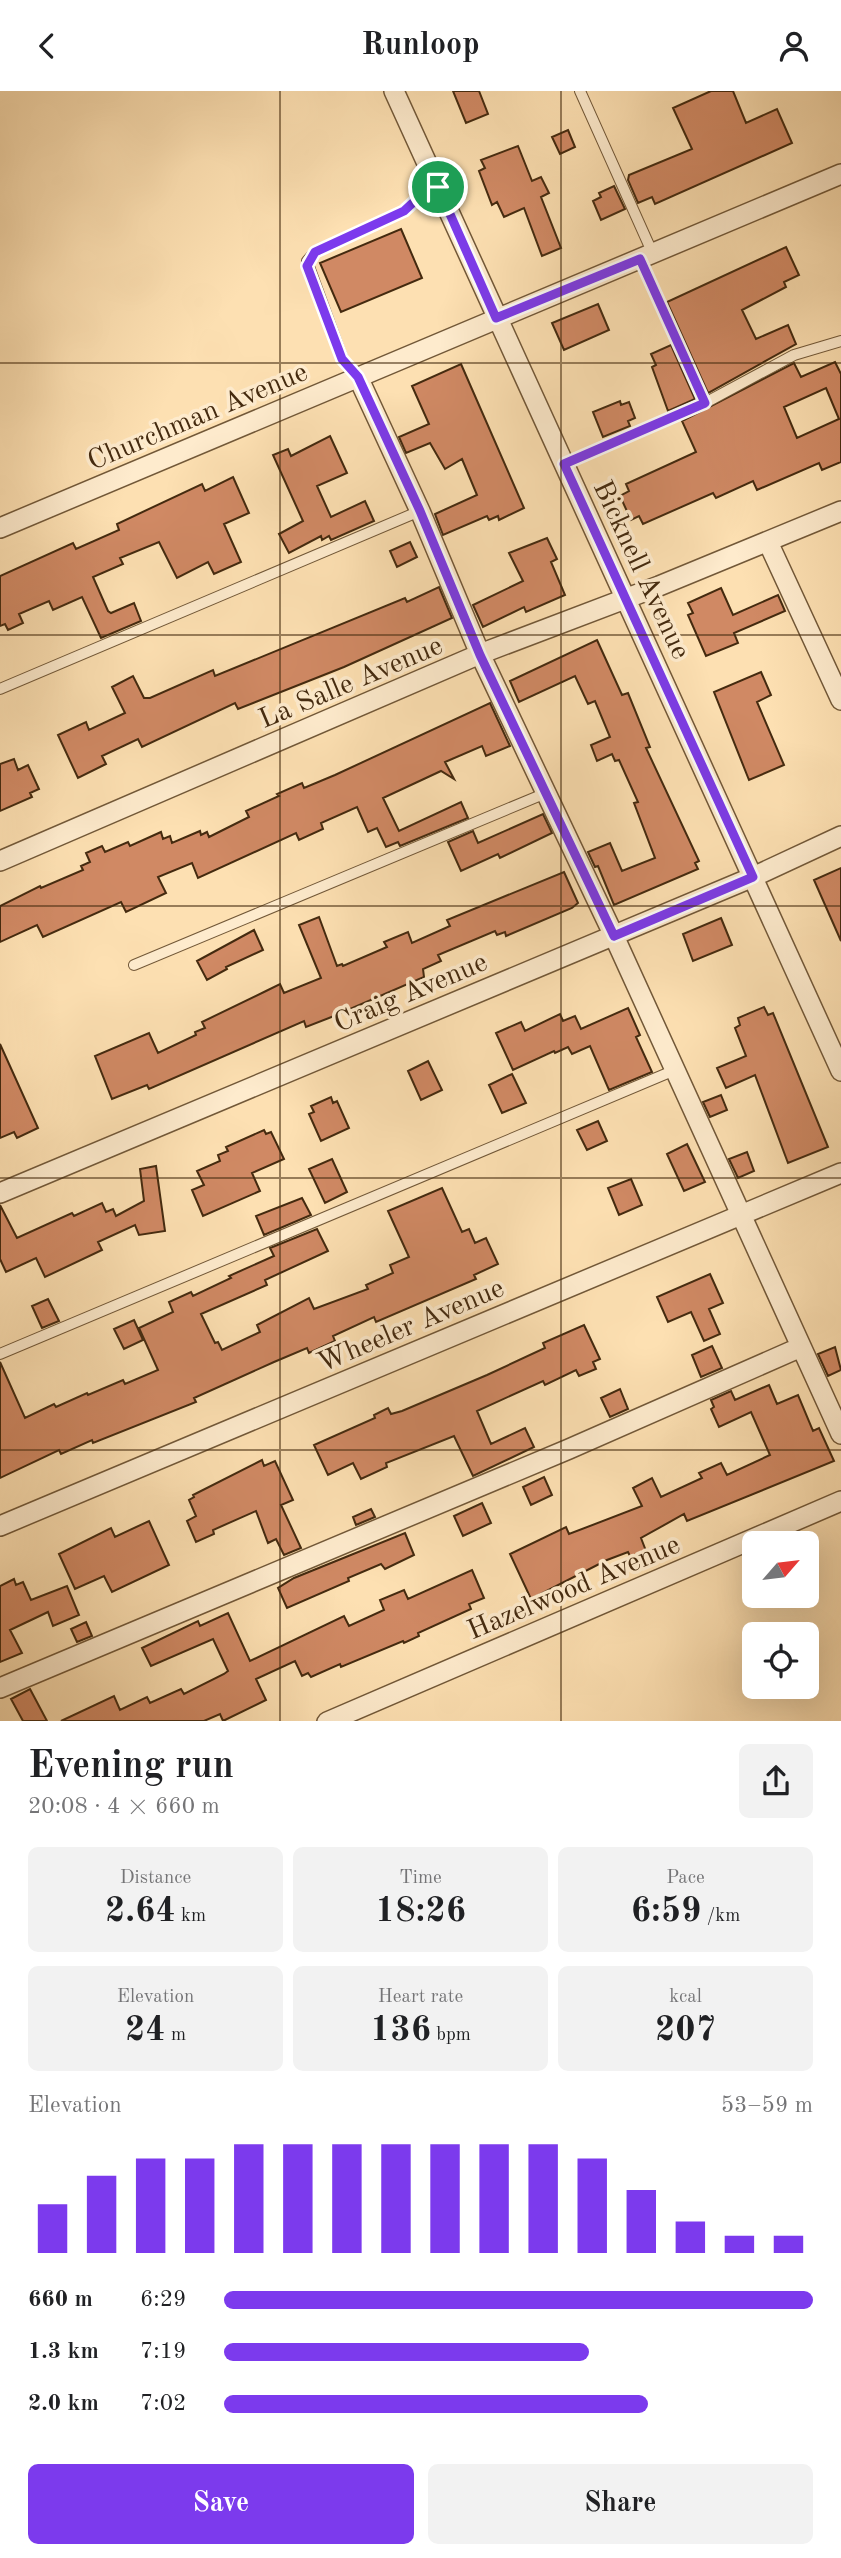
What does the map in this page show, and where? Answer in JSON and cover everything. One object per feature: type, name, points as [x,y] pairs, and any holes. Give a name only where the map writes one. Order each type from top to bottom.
[{"type":"street","name":"Bicknell Avenue","points":[[394,91],[841,1071]]},
{"type":"street","name":"Churchman Avenue","points":[[0,528],[841,174]]},
{"type":"street","points":[[358,377],[420,511],[480,655],[614,936],[841,1434]]},
{"type":"street","name":"La Salle Avenue","points":[[0,861],[480,655],[841,511]]},
{"type":"street","points":[[768,542],[841,700]]},
{"type":"street","name":"Craig Avenue","points":[[0,1193],[614,936],[841,837]]},
{"type":"street","name":"Wheeler Avenue","points":[[0,1526],[841,1173]]},
{"type":"street","points":[[0,1688],[569,1449],[801,1346]]},
{"type":"street","name":"Hazelwood Avenue","points":[[327,1721],[841,1501]]},
{"type":"lane","points":[[580,91],[705,403]]},
{"type":"lane","points":[[358,377],[342,359],[307,261],[315,252],[404,211],[418,198],[438,187]]},
{"type":"lane","points":[[564,464],[705,403],[794,355],[841,341]]},
{"type":"lane","points":[[0,689],[420,511]]},
{"type":"lane","points":[[134,965],[546,793]]},
{"type":"lane","points":[[0,1355],[675,1070]]},
{"type":"building","points":[[453,91],[479,91],[488,114],[466,123]]},
{"type":"building","points":[[711,91],[733,91],[746,123],[777,109],[792,143],[655,204],[652,197],[638,203],[628,180],[629,175],[692,149],[673,108]]},
{"type":"building","points":[[568,130],[575,147],[560,154],[552,137]]},
{"type":"building","points":[[518,146],[532,181],[541,177],[549,193],[541,197],[561,248],[542,256],[524,208],[504,217],[497,202],[492,205],[479,171],[485,168],[481,160]]},
{"type":"building","points":[[614,186],[625,209],[601,220],[593,201],[601,197],[599,193]]},
{"type":"building","points":[[401,229],[422,278],[341,312],[320,263]]},
{"type":"building","points":[[786,247],[799,275],[784,282],[786,287],[742,310],[756,339],[788,325],[796,344],[708,393],[667,302]]},
{"type":"building","points":[[598,304],[609,330],[564,350],[552,323]]},
{"type":"building","points":[[671,345],[695,399],[668,411],[652,367],[656,365],[651,354]]},
{"type":"building","points":[[835,362],[841,374],[841,462],[822,470],[819,463],[757,490],[753,481],[716,498],[713,493],[643,524],[639,516],[631,520],[620,496],[629,491],[626,484],[696,452],[682,421],[794,363],[801,377]],"holes":[[[826,388],[839,419],[797,438],[784,407]]]},
{"type":"building","points":[[461,364],[524,508],[499,520],[498,516],[489,520],[487,516],[443,535],[435,514],[477,495],[462,459],[445,469],[430,443],[406,453],[399,437],[429,424],[412,386]]},
{"type":"building","points":[[620,401],[621,405],[629,402],[635,418],[628,421],[630,426],[603,437],[593,412]]},
{"type":"building","points":[[330,436],[347,473],[317,486],[331,517],[365,501],[374,521],[331,540],[329,536],[322,540],[321,536],[289,553],[279,534],[303,521],[273,455],[288,449],[291,456]]},
{"type":"building","points":[[233,477],[249,513],[224,524],[241,562],[214,574],[208,562],[177,578],[159,542],[120,558],[123,564],[93,577],[108,611],[111,613],[134,603],[141,621],[101,638],[82,597],[53,610],[49,601],[19,614],[23,623],[8,630],[5,624],[0,626],[0,576],[73,543],[76,549],[119,530],[117,524],[202,484],[205,491]]},
{"type":"building","points":[[547,538],[557,559],[551,562],[565,595],[526,612],[524,607],[483,627],[473,605],[523,581],[509,553]]},
{"type":"building","points":[[410,542],[417,557],[397,567],[390,551]]},
{"type":"building","points":[[439,587],[452,618],[344,667],[238,709],[235,703],[142,747],[138,739],[102,756],[106,764],[78,778],[58,735],[86,722],[89,730],[125,713],[112,687],[133,676],[144,698],[150,698],[213,670],[215,676],[405,598],[407,602]]},
{"type":"building","points":[[721,588],[733,615],[778,595],[785,611],[734,633],[738,643],[706,656],[688,615],[693,613],[688,603]]},
{"type":"building","points":[[597,640],[622,695],[628,693],[650,747],[646,748],[699,861],[695,863],[698,869],[614,905],[598,866],[595,867],[588,852],[610,843],[622,871],[655,858],[634,803],[638,802],[619,760],[615,761],[612,754],[597,761],[591,745],[610,737],[595,701],[588,704],[575,676],[519,702],[510,681]]},
{"type":"building","points":[[761,672],[771,695],[757,702],[784,765],[749,780],[714,692]]},
{"type":"building","points":[[490,703],[510,746],[486,756],[482,746],[445,762],[454,779],[441,771],[383,798],[399,831],[461,802],[468,818],[400,846],[398,842],[386,847],[377,828],[368,832],[357,807],[321,823],[323,829],[299,840],[296,833],[198,878],[192,863],[158,877],[166,893],[126,912],[121,902],[43,937],[37,925],[0,942],[0,906],[40,886],[41,888],[83,870],[81,866],[90,862],[86,853],[102,846],[105,852],[128,842],[130,846],[161,832],[163,839],[170,836],[172,843],[200,831],[201,835],[207,832],[209,837],[249,817],[246,811],[279,796],[277,794],[302,783],[304,788],[335,775]]},
{"type":"building","points":[[14,759],[18,770],[28,765],[39,789],[30,793],[32,797],[0,811],[0,764]]},
{"type":"building","points":[[543,814],[552,833],[500,858],[498,854],[461,871],[448,842],[473,831],[478,843]]},
{"type":"building","points":[[841,868],[841,941],[814,880]]},
{"type":"building","points":[[564,872],[578,903],[572,908],[506,936],[505,932],[497,935],[495,931],[438,955],[441,961],[423,969],[424,977],[334,1016],[306,1027],[304,1021],[149,1089],[147,1085],[112,1099],[95,1056],[149,1033],[158,1053],[196,1035],[195,1032],[205,1028],[202,1022],[280,984],[284,993],[321,978],[299,925],[319,917],[337,966],[343,966],[387,947],[384,942],[408,932],[412,943],[450,926],[447,920]]},
{"type":"building","points":[[721,918],[732,945],[693,961],[683,934]]},
{"type":"building","points":[[254,930],[263,950],[226,967],[227,969],[207,980],[197,961]]},
{"type":"building","points":[[764,1007],[768,1015],[773,1013],[828,1147],[788,1163],[755,1075],[726,1088],[717,1068],[746,1056],[735,1028],[740,1025],[738,1018]]},
{"type":"building","points":[[628,1008],[640,1035],[636,1037],[652,1072],[609,1090],[590,1046],[572,1054],[568,1047],[555,1053],[554,1051],[513,1070],[496,1033],[521,1022],[525,1031],[560,1014],[563,1021],[575,1016],[581,1029]]},
{"type":"building","points":[[0,1044],[38,1128],[17,1138],[14,1132],[0,1138]]},
{"type":"building","points":[[428,1061],[442,1090],[421,1100],[408,1071]]},
{"type":"building","points":[[512,1074],[526,1103],[502,1113],[489,1085]]},
{"type":"building","points":[[721,1095],[727,1110],[710,1117],[703,1102]]},
{"type":"building","points":[[331,1097],[333,1103],[337,1101],[349,1128],[321,1141],[309,1114],[314,1112],[311,1106]]},
{"type":"building","points":[[598,1121],[607,1141],[587,1150],[577,1130]]},
{"type":"building","points":[[264,1130],[266,1134],[271,1132],[284,1159],[252,1173],[260,1191],[203,1216],[192,1190],[204,1185],[197,1171],[220,1161],[218,1155],[228,1151],[226,1147]]},
{"type":"building","points":[[687,1144],[705,1182],[684,1191],[667,1154]]},
{"type":"building","points":[[747,1152],[754,1171],[738,1178],[729,1159]]},
{"type":"building","points":[[332,1159],[347,1192],[325,1203],[309,1169]]},
{"type":"building","points":[[156,1166],[165,1231],[139,1235],[135,1225],[98,1242],[102,1250],[45,1277],[36,1258],[6,1272],[0,1259],[0,1205],[17,1238],[72,1213],[74,1216],[102,1203],[106,1212],[113,1209],[116,1216],[144,1201],[140,1169]]},
{"type":"building","points":[[631,1179],[642,1205],[619,1215],[608,1188]]},
{"type":"building","points":[[442,1188],[462,1232],[469,1229],[475,1243],[486,1238],[498,1264],[474,1275],[476,1279],[376,1322],[374,1317],[333,1336],[335,1341],[309,1353],[307,1348],[274,1362],[194,1398],[196,1402],[93,1443],[92,1440],[61,1454],[59,1450],[0,1478],[0,1362],[25,1418],[54,1404],[56,1407],[123,1380],[125,1384],[158,1370],[139,1328],[173,1312],[169,1302],[191,1292],[193,1296],[231,1278],[229,1276],[274,1256],[270,1248],[317,1229],[328,1251],[265,1280],[267,1285],[201,1314],[215,1343],[218,1342],[222,1350],[260,1332],[257,1325],[309,1298],[314,1309],[368,1289],[366,1285],[393,1273],[390,1265],[409,1257],[388,1211]]},
{"type":"building","points":[[302,1198],[311,1215],[264,1235],[256,1216]]},
{"type":"building","points":[[710,1274],[723,1303],[709,1309],[720,1334],[704,1341],[691,1312],[668,1322],[657,1297]]},
{"type":"building","points":[[48,1299],[59,1321],[42,1328],[32,1306]]},
{"type":"building","points":[[134,1320],[143,1340],[124,1349],[114,1329]]},
{"type":"building","points":[[584,1325],[600,1359],[593,1362],[596,1369],[579,1376],[576,1370],[545,1385],[543,1381],[477,1411],[491,1444],[525,1428],[534,1447],[473,1476],[454,1436],[386,1463],[387,1467],[361,1479],[353,1463],[328,1475],[314,1445],[375,1418],[374,1415],[388,1408],[391,1414],[402,1411],[487,1375],[545,1348],[543,1343]]},
{"type":"building","points":[[712,1346],[722,1368],[701,1377],[692,1355]]},
{"type":"building","points":[[835,1347],[841,1370],[828,1376],[818,1354]]},
{"type":"building","points":[[769,1385],[777,1404],[798,1395],[813,1431],[819,1428],[834,1461],[687,1521],[684,1514],[641,1538],[646,1551],[631,1558],[628,1552],[607,1560],[531,1599],[510,1554],[566,1527],[569,1534],[642,1506],[633,1488],[652,1478],[661,1497],[702,1478],[699,1473],[721,1463],[727,1475],[770,1455],[751,1412],[719,1427],[711,1409],[714,1407],[711,1400],[731,1391],[735,1400]]},
{"type":"building","points":[[620,1389],[628,1409],[610,1417],[601,1398]]},
{"type":"building","points":[[262,1460],[264,1466],[275,1461],[293,1500],[281,1505],[301,1548],[284,1555],[276,1539],[268,1543],[256,1511],[213,1530],[214,1534],[196,1542],[187,1521],[196,1516],[189,1500],[193,1495]]},
{"type":"building","points":[[544,1477],[552,1495],[531,1505],[523,1487]]},
{"type":"building","points":[[482,1503],[491,1523],[463,1536],[454,1516]]},
{"type":"building","points":[[371,1509],[375,1517],[356,1525],[353,1517]]},
{"type":"building","points":[[149,1521],[169,1565],[112,1592],[104,1576],[75,1589],[59,1554],[111,1528],[115,1537]]},
{"type":"building","points":[[405,1533],[414,1555],[385,1569],[381,1564],[287,1608],[278,1588],[294,1578]]},
{"type":"building","points":[[472,1570],[484,1598],[469,1604],[471,1609],[418,1633],[419,1636],[404,1643],[403,1641],[341,1667],[340,1664],[311,1677],[308,1673],[302,1676],[295,1661],[256,1679],[266,1700],[223,1721],[220,1714],[204,1721],[61,1721],[114,1696],[120,1710],[147,1697],[150,1703],[181,1689],[184,1694],[224,1674],[228,1671],[213,1639],[151,1666],[142,1648],[198,1621],[200,1626],[228,1613],[250,1661],[344,1616],[349,1626],[384,1610],[380,1600],[404,1590],[408,1599]]},
{"type":"building","points":[[14,1579],[16,1585],[23,1582],[31,1600],[67,1586],[79,1615],[53,1626],[48,1612],[10,1630],[22,1653],[0,1662],[0,1586]]},
{"type":"building","points":[[86,1622],[92,1636],[77,1642],[71,1629]]},
{"type":"building","points":[[30,1689],[47,1721],[23,1721],[11,1699]]},
{"type":"route","points":[[438,187],[496,318],[640,259],[705,403],[564,464],[753,877],[614,936],[480,655],[420,511],[358,377],[342,359],[307,266],[307,261],[315,252],[404,211],[418,198],[438,187]]}]
